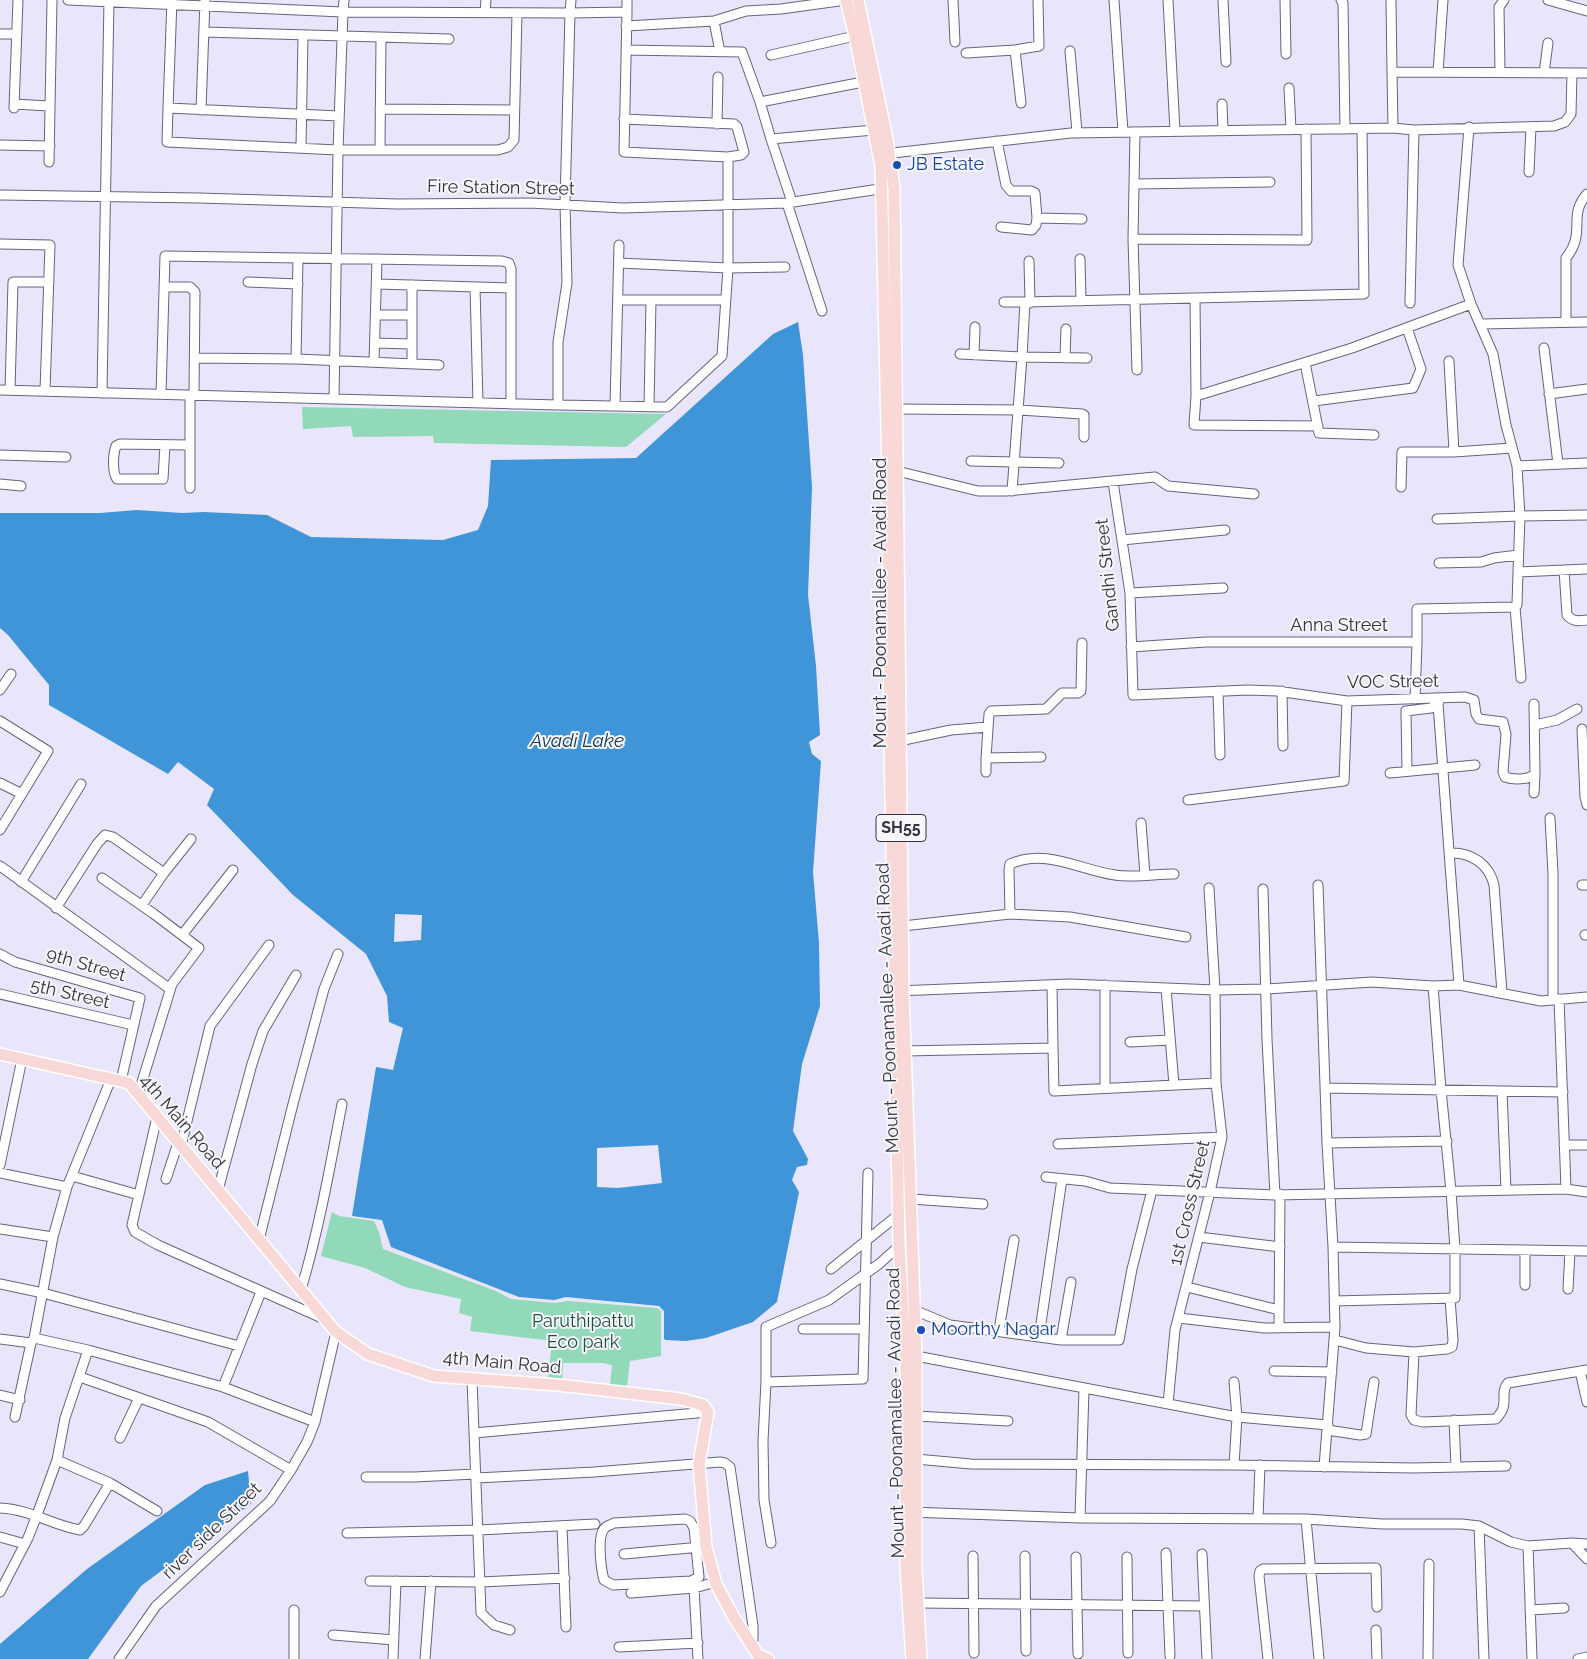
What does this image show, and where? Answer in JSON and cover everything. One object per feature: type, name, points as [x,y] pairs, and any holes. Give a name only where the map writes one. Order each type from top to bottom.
[{"type":"main road","name":"Mount - Poonamallee - Avadi Road","points":[[846,0],[874,130],[884,154],[894,188],[896,409],[893,470],[890,741],[899,991],[898,1215],[906,1361],[911,1512],[918,1603],[916,1659]]},
{"type":"main road","name":"Mount - Poonamallee - Avadi Road","points":[[858,0],[884,154],[881,189],[893,470],[903,926],[899,991],[904,1051],[911,1199],[916,1356],[916,1459],[906,1569],[916,1659]]},
{"type":"main road","name":"4th Main Road","points":[[0,1054],[129,1083],[336,1332],[368,1354],[434,1376],[558,1385],[681,1399],[704,1405],[708,1412]]},
{"type":"main road","points":[[708,1412],[699,1464],[702,1547],[716,1582],[733,1616],[759,1655]]},
{"type":"main road","points":[[900,1659],[916,1659]]},
{"type":"street","points":[[18,0],[14,106],[49,106]]},
{"type":"street","points":[[50,162],[49,106],[52,0]]},
{"type":"street","points":[[68,0],[205,3],[344,12],[627,12]]},
{"type":"street","points":[[334,399],[338,150],[344,0]]},
{"type":"street","points":[[485,12],[486,0]]},
{"type":"street","points":[[558,405],[558,342],[567,283],[565,204],[571,0]]},
{"type":"street","points":[[624,119],[734,124],[737,127],[744,152],[740,155],[728,157],[625,152],[624,119],[627,0]]},
{"type":"street","points":[[626,26],[714,21],[746,10],[781,9],[846,0]]},
{"type":"street","points":[[953,0],[956,42]]},
{"type":"street","points":[[966,53],[1038,48],[1041,44],[1038,0]]},
{"type":"street","points":[[1114,0],[1123,132]]},
{"type":"street","points":[[1168,0],[1175,131]]},
{"type":"street","points":[[1223,0],[1226,62]]},
{"type":"street","points":[[1285,0],[1286,54]]},
{"type":"street","points":[[1341,0],[1343,3],[1345,129]]},
{"type":"street","points":[[1391,0],[1393,128]]},
{"type":"street","points":[[1438,72],[1443,0]]},
{"type":"street","points":[[1500,72],[1499,7],[1504,0]]},
{"type":"street","points":[[1548,0],[1587,12]]},
{"type":"street","points":[[102,393],[109,1]]},
{"type":"street","points":[[172,2],[167,142],[338,150],[498,150],[508,146],[514,140],[517,12]]},
{"type":"street","points":[[201,110],[205,3]]},
{"type":"street","points":[[714,21],[720,52]]},
{"type":"street","points":[[204,32],[449,39]]},
{"type":"street","points":[[0,34],[17,34]]},
{"type":"street","points":[[301,147],[303,35]]},
{"type":"street","points":[[771,56],[855,36]]},
{"type":"street","points":[[380,150],[381,38]]},
{"type":"street","points":[[1544,73],[1548,43]]},
{"type":"street","points":[[626,50],[742,52],[760,102],[822,311]]},
{"type":"street","points":[[1015,50],[1021,103]]},
{"type":"street","points":[[1070,51],[1077,132]]},
{"type":"street","points":[[1392,72],[1587,73]]},
{"type":"street","points":[[884,154],[1077,132],[1393,128],[1414,130],[1554,126],[1565,122],[1571,114],[1572,73]]},
{"type":"street","points":[[717,124],[718,77]]},
{"type":"street","points":[[760,102],[863,82]]},
{"type":"street","points":[[1289,88],[1291,130]]},
{"type":"street","points":[[1222,104],[1223,130]]},
{"type":"street","points":[[168,108],[340,116]]},
{"type":"street","points":[[380,109],[514,110]]},
{"type":"street","points":[[1469,127],[1458,266],[1471,304],[1493,354],[1517,466],[1520,516],[1517,605],[1515,607],[1521,678]]},
{"type":"street","points":[[1529,172],[1531,127]]},
{"type":"street","points":[[1133,239],[1307,240],[1306,129]]},
{"type":"street","points":[[1004,302],[1027,303],[1364,294],[1362,129]]},
{"type":"street","points":[[771,139],[874,130]]},
{"type":"street","points":[[1410,303],[1414,130]]},
{"type":"street","points":[[1135,132],[1133,239],[1137,370]]},
{"type":"street","points":[[997,141],[1006,185],[1010,191],[1031,191],[1035,193],[1037,218],[1035,227],[1032,230],[1001,227]]},
{"type":"street","points":[[0,145],[50,146]]},
{"type":"street","points":[[49,282],[13,282],[11,355],[5,390],[668,408],[722,356],[728,268],[728,157]]},
{"type":"street","points":[[1134,184],[1270,182]]},
{"type":"street","name":"Fire Station Street","points":[[0,195],[338,202],[565,204],[623,208],[789,203],[894,188]]},
{"type":"street","points":[[1566,322],[1566,258],[1577,246],[1579,240],[1581,231],[1578,213],[1581,201],[1587,194]]},
{"type":"street","points":[[1037,218],[1082,219]]},
{"type":"street","points":[[0,244],[50,245],[45,391]]},
{"type":"street","points":[[614,406],[619,246]]},
{"type":"street","points":[[161,394],[165,256],[502,261],[508,263],[512,269],[511,404]]},
{"type":"street","points":[[296,359],[298,258]]},
{"type":"street","points":[[374,362],[377,259]]},
{"type":"street","points":[[1080,259],[1081,301]]},
{"type":"street","points":[[1012,491],[1029,261]]},
{"type":"street","points":[[619,263],[728,268],[785,267]]},
{"type":"street","points":[[248,282],[298,284]]},
{"type":"street","points":[[377,284],[512,288]]},
{"type":"street","points":[[412,285],[412,364]]},
{"type":"street","points":[[164,287],[190,287],[195,292],[195,358],[190,445],[190,488]]},
{"type":"street","points":[[475,287],[478,403]]},
{"type":"street","points":[[1195,298],[1196,396],[1194,425],[1318,426]]},
{"type":"street","points":[[618,300],[726,300]]},
{"type":"street","points":[[649,407],[650,300]]},
{"type":"street","points":[[1196,396],[1352,348],[1471,304]]},
{"type":"street","points":[[376,315],[412,315]]},
{"type":"street","points":[[1480,324],[1587,322]]},
{"type":"street","points":[[974,355],[975,327]]},
{"type":"street","points":[[1314,401],[1413,388],[1420,369],[1407,328]]},
{"type":"street","points":[[1065,358],[1066,329]]},
{"type":"street","points":[[375,343],[412,344]]},
{"type":"street","points":[[1544,348],[1558,464]]},
{"type":"street","points":[[960,354],[1087,358]]},
{"type":"street","points":[[0,355],[11,355]]},
{"type":"street","points":[[195,358],[296,359],[438,365]]},
{"type":"street","points":[[1449,361],[1454,452]]},
{"type":"street","points":[[1306,363],[1320,433],[1374,435]]},
{"type":"street","points":[[1549,394],[1587,389]]},
{"type":"street","points":[[896,409],[1019,410],[1083,414],[1084,437]]},
{"type":"street","points":[[165,445],[163,479],[117,479],[114,475],[114,450],[120,444],[190,445]]},
{"type":"street","points":[[1400,487],[1402,452],[1454,452],[1512,448]]},
{"type":"street","points":[[0,455],[66,456]]},
{"type":"street","points":[[971,461],[1059,463]]},
{"type":"street","points":[[1517,466],[1587,462]]},
{"type":"street","points":[[893,470],[978,491],[1012,491],[1155,477],[1168,486],[1254,494]]},
{"type":"street","name":"Gandhi Street","points":[[1113,482],[1130,593],[1133,695]]},
{"type":"street","points":[[0,484],[21,486]]},
{"type":"street","points":[[1437,519],[1587,514]]},
{"type":"street","points":[[1122,540],[1225,530]]},
{"type":"street","points":[[1439,563],[1481,562],[1494,558],[1518,555]]},
{"type":"street","points":[[1518,572],[1587,569]]},
{"type":"street","points":[[1564,570],[1567,615],[1575,621],[1587,620]]},
{"type":"street","points":[[1130,593],[1223,588]]},
{"type":"street","points":[[1415,699],[1417,609],[1515,607]]},
{"type":"street","name":"Anna Street","points":[[1131,647],[1206,642],[1417,642]]},
{"type":"street","points":[[986,772],[989,714],[991,711],[1046,709],[1062,693],[1078,693],[1081,691],[1082,643]]},
{"type":"street","points":[[0,690],[11,674]]},
{"type":"street","name":"VOC Street","points":[[1133,695],[1248,690],[1282,692],[1347,701],[1415,699],[1438,701],[1465,697],[1474,700],[1476,714],[1480,719],[1503,722],[1506,734],[1503,772],[1505,777],[1510,779],[1532,777],[1535,774]]},
{"type":"street","points":[[1218,691],[1220,755]]},
{"type":"street","points":[[1282,692],[1283,746]]},
{"type":"street","points":[[1188,800],[1344,781],[1347,701]]},
{"type":"street","points":[[1438,701],[1459,985]]},
{"type":"street","points":[[1407,771],[1406,711],[1431,708],[1438,701]]},
{"type":"street","points":[[1534,704],[1534,793]]},
{"type":"street","points":[[1535,725],[1557,720],[1577,709]]},
{"type":"street","points":[[0,721],[48,751],[0,830]]},
{"type":"street","points":[[899,741],[952,730],[988,727]]},
{"type":"street","points":[[1582,729],[1584,797],[1587,804]]},
{"type":"street","points":[[986,758],[1041,757]]},
{"type":"street","points":[[1390,772],[1444,766],[1475,765]]},
{"type":"street","points":[[0,783],[22,794]]},
{"type":"street","points":[[21,882],[81,784]]},
{"type":"street","points":[[1550,818],[1556,999],[1563,1092],[1566,1189]]},
{"type":"street","points":[[1141,823],[1145,875]]},
{"type":"street","points":[[56,908],[105,835],[113,837],[164,873]]},
{"type":"street","points":[[142,905],[191,839]]},
{"type":"street","points":[[1450,853],[1468,855],[1482,863],[1493,878],[1502,993]]},
{"type":"street","points":[[1010,914],[1010,864],[1020,859],[1044,858],[1076,864],[1116,875],[1174,874]]},
{"type":"street","points":[[0,866],[170,989]]},
{"type":"street","points":[[182,935],[233,870]]},
{"type":"street","points":[[102,878],[142,905],[199,948],[172,984],[138,1095]]},
{"type":"street","points":[[1318,885],[1335,1327],[1324,1466]]},
{"type":"street","name":"1st Cross Street","points":[[1168,1404],[1175,1330],[1222,1137],[1216,1083],[1215,990],[1209,888]]},
{"type":"street","points":[[1263,888],[1267,1039],[1280,1247],[1279,1328]]},
{"type":"street","points":[[903,926],[1010,914],[1070,917],[1186,937]]},
{"type":"street","points":[[166,1179],[179,1144],[210,1026],[269,946]]},
{"type":"street","name":"9th Street","points":[[0,954],[15,962],[140,998],[116,1080],[67,1187],[53,1237],[16,1417]]},
{"type":"street","points":[[259,1240],[324,989],[338,954]]},
{"type":"street","points":[[218,1190],[252,1064],[263,1031],[296,976]]},
{"type":"street","points":[[899,991],[1070,984],[1215,990],[1321,987],[1372,982],[1433,986],[1459,985],[1541,1001],[1587,997]]},
{"type":"street","points":[[1052,985],[1054,1091],[1216,1083]]},
{"type":"street","points":[[1105,985],[1105,1088]]},
{"type":"street","points":[[1334,1302],[1455,1298],[1455,1249],[1451,1191],[1433,986]]},
{"type":"street","points":[[1166,988],[1174,1085]]},
{"type":"street","name":"5th Street","points":[[0,994],[133,1025]]},
{"type":"street","points":[[1130,1042],[1170,1040]]},
{"type":"street","points":[[904,1051],[1053,1048]]},
{"type":"street","points":[[0,1164],[4,1149],[4,1117],[22,1059]]},
{"type":"street","points":[[1325,1088],[1563,1092]]},
{"type":"street","points":[[1502,1091],[1506,1190]]},
{"type":"street","points":[[301,1290],[325,1197],[342,1104]]},
{"type":"street","points":[[157,1117],[132,1225],[135,1232],[158,1245],[326,1320]]},
{"type":"street","points":[[1058,1144],[1222,1137]]},
{"type":"street","points":[[1327,1143],[1447,1141]]},
{"type":"street","points":[[1564,1145],[1587,1145]]},
{"type":"street","points":[[0,1173],[67,1187]]},
{"type":"street","points":[[766,1382],[863,1379],[868,1173]]},
{"type":"street","points":[[72,1176],[139,1195]]},
{"type":"street","points":[[1046,1177],[1085,1181],[1110,1188],[1277,1194],[1566,1189],[1587,1192]]},
{"type":"street","points":[[1038,1337],[1062,1179]]},
{"type":"street","points":[[914,1310],[950,1325],[999,1330],[1061,1340],[1119,1340],[1132,1269],[1152,1190]]},
{"type":"street","points":[[911,1199],[983,1204]]},
{"type":"street","points":[[831,1269],[898,1215]]},
{"type":"street","points":[[0,1229],[53,1237]]},
{"type":"street","points":[[1199,1237],[1280,1247]]},
{"type":"street","points":[[999,1330],[1014,1240]]},
{"type":"street","points":[[771,1543],[764,1500],[763,1441],[766,1327],[829,1300],[866,1274],[899,1246]]},
{"type":"street","points":[[1333,1247],[1587,1251]]},
{"type":"street","points":[[1525,1250],[1526,1285]]},
{"type":"street","points":[[1568,1288],[1570,1251]]},
{"type":"street","points":[[1061,1340],[1070,1282]]},
{"type":"street","points":[[0,1284],[43,1293],[239,1346]]},
{"type":"street","points":[[1186,1287],[1279,1310]]},
{"type":"street","points":[[223,1387],[261,1292]]},
{"type":"street","points":[[1335,1340],[1366,1348],[1414,1352],[1447,1349],[1452,1347],[1453,1340],[1450,1298]]},
{"type":"street","points":[[1178,1318],[1264,1328],[1335,1327]]},
{"type":"street","points":[[803,1329],[864,1329]]},
{"type":"street","name":"river side Street","points":[[118,1659],[156,1606],[270,1501],[291,1470],[307,1442],[315,1422],[336,1332]]},
{"type":"street","points":[[0,1339],[33,1340],[88,1350],[223,1387],[315,1422]]},
{"type":"street","points":[[0,1592],[3,1579],[25,1544],[57,1460],[66,1418],[88,1350]]},
{"type":"street","points":[[1414,1352],[1411,1415],[1414,1420],[1423,1422],[1496,1419],[1504,1406],[1504,1389],[1508,1383],[1584,1370],[1587,1402]]},
{"type":"street","points":[[916,1356],[1237,1417],[1328,1427],[1360,1435],[1366,1434],[1374,1382]]},
{"type":"street","points":[[1274,1371],[1332,1372]]},
{"type":"street","points":[[80,1377],[208,1422],[291,1470]]},
{"type":"street","points":[[472,1380],[481,1613],[494,1625],[510,1630]]},
{"type":"street","points":[[1234,1382],[1237,1417],[1234,1465]]},
{"type":"street","points":[[1080,1518],[1084,1388]]},
{"type":"street","points":[[0,1395],[20,1400]]},
{"type":"street","points":[[120,1438],[140,1398]]},
{"type":"street","points":[[474,1433],[708,1412]]},
{"type":"street","points":[[916,1416],[1008,1421]]},
{"type":"street","points":[[1454,1420],[1456,1467]]},
{"type":"street","points":[[916,1459],[971,1464],[1506,1466]]},
{"type":"street","points":[[57,1460],[110,1483],[157,1511]]},
{"type":"street","points":[[366,1477],[594,1472],[725,1463],[730,1467],[754,1638],[759,1655]]},
{"type":"street","points":[[1258,1519],[1260,1465]]},
{"type":"street","points":[[0,1508],[12,1508],[80,1530],[110,1483]]},
{"type":"street","points":[[911,1512],[1080,1518],[1306,1519],[1382,1524],[1462,1524],[1480,1526],[1512,1542],[1528,1546],[1572,1543],[1587,1544]]},
{"type":"street","points":[[685,1519],[694,1528],[702,1547],[700,1576],[696,1580],[613,1585],[604,1580],[601,1534],[605,1527],[614,1523],[685,1519]]},
{"type":"street","points":[[1306,1519],[1318,1659]]},
{"type":"street","points":[[347,1533],[479,1530],[595,1524]]},
{"type":"street","points":[[562,1526],[566,1627]]},
{"type":"street","points":[[1480,1526],[1484,1659]]},
{"type":"street","points":[[0,1537],[25,1544]]},
{"type":"street","points":[[1572,1543],[1587,1559]]},
{"type":"street","points":[[1528,1546],[1532,1659]]},
{"type":"street","points":[[624,1554],[702,1547]]},
{"type":"street","points":[[1166,1553],[1170,1656]]},
{"type":"street","points":[[1202,1554],[1207,1659]]},
{"type":"street","points":[[973,1556],[974,1653]]},
{"type":"street","points":[[1025,1556],[1026,1651]]},
{"type":"street","points":[[1076,1557],[1078,1654]]},
{"type":"street","points":[[1127,1557],[1128,1653]]},
{"type":"street","points":[[1428,1659],[1429,1564]]},
{"type":"street","points":[[1268,1659],[1260,1571],[1268,1568],[1310,1570],[1376,1568],[1377,1607]]},
{"type":"street","points":[[370,1581],[481,1582],[565,1578]]},
{"type":"street","points":[[393,1659],[396,1581]]},
{"type":"street","points":[[424,1659],[431,1581]]},
{"type":"street","points":[[631,1593],[694,1588],[716,1582]]},
{"type":"street","points":[[694,1588],[698,1659]]},
{"type":"street","points":[[918,1603],[1204,1606]]},
{"type":"street","points":[[1530,1610],[1564,1608]]},
{"type":"street","points":[[294,1610],[294,1659]]},
{"type":"street","points":[[1376,1630],[1378,1659]]},
{"type":"street","points":[[333,1635],[394,1640]]},
{"type":"street","points":[[619,1648],[698,1643]]},
{"type":"street","points":[[1578,1659],[1587,1657]]},
{"type":"green space","points":[[302,407],[666,414],[626,447],[434,443],[433,436],[353,437],[351,426],[303,429]]},
{"type":"green space","name":"Paruthipattu Eco park","points":[[332,1212],[339,1216],[374,1221],[383,1249],[496,1291],[511,1299],[555,1303],[568,1301],[657,1308],[661,1311],[661,1356],[630,1361],[627,1387],[610,1385],[612,1365],[603,1363],[563,1363],[562,1381],[548,1380],[552,1341],[470,1331],[472,1317],[459,1313],[461,1299],[405,1287],[365,1268],[321,1256]]},
{"type":"water","name":"Avadi Lake","points":[[798,322],[803,355],[812,487],[808,595],[816,666],[820,735],[809,742],[812,754],[821,761],[813,872],[819,943],[820,1006],[802,1064],[793,1131],[808,1159],[807,1165],[797,1167],[792,1180],[799,1192],[777,1302],[753,1322],[706,1338],[686,1341],[666,1340],[664,1339],[664,1311],[659,1306],[566,1297],[554,1300],[519,1297],[391,1247],[382,1220],[352,1216],[376,1067],[393,1070],[403,1028],[389,1022],[387,996],[366,954],[293,895],[207,805],[214,789],[178,762],[168,774],[49,705],[49,685],[8,635],[0,628],[0,513],[100,513],[137,510],[267,515],[311,537],[443,540],[478,530],[488,506],[491,460],[636,458],[773,334]],"holes":[[[395,914],[422,915],[421,940],[394,942]],[[658,1145],[662,1183],[618,1188],[597,1187],[597,1148]]]},
{"type":"water","points":[[248,1471],[251,1504],[141,1586],[88,1659],[0,1659],[0,1644],[87,1569],[205,1485]]},
{"type":"place","name":"JB Estate","points":[[897,165]]},
{"type":"place","name":"Moorthy Nagar","points":[[921,1330]]}]
